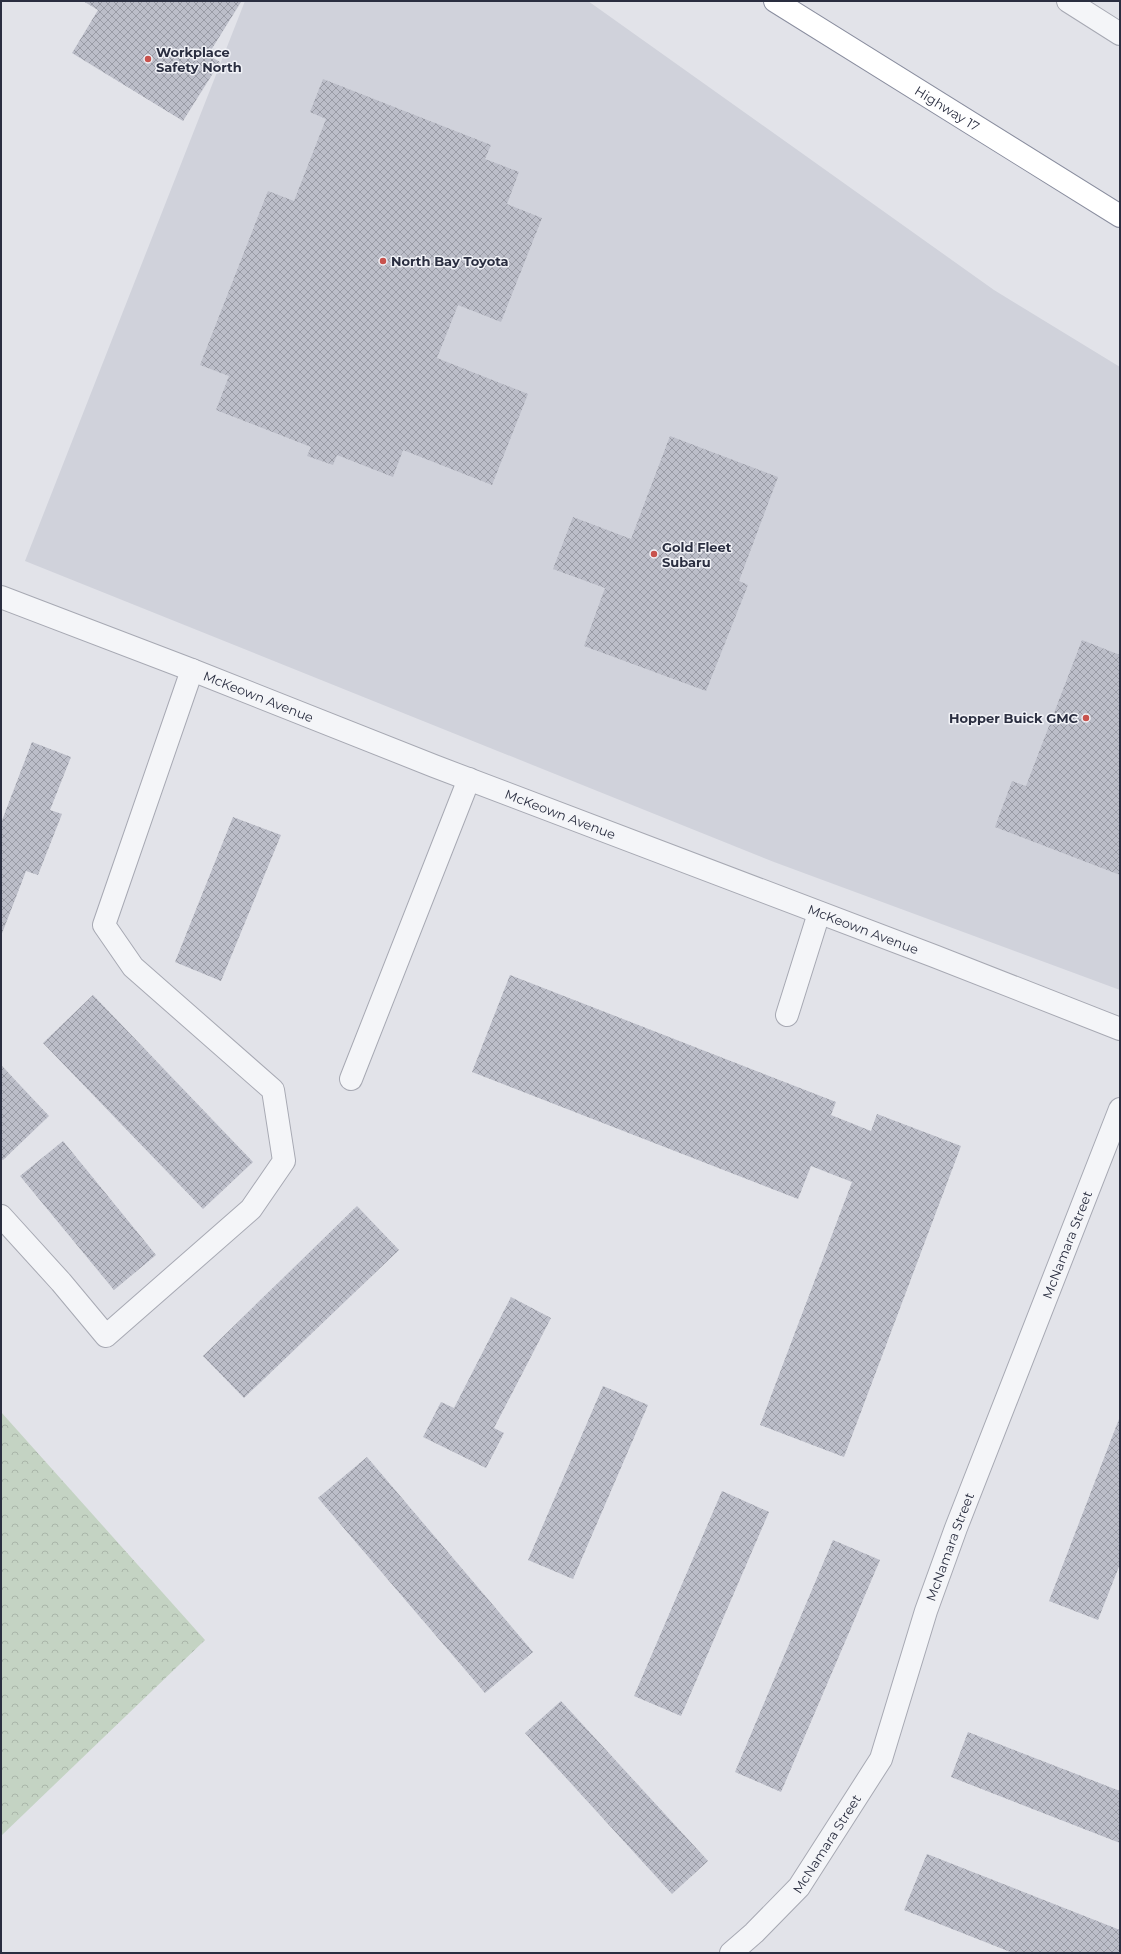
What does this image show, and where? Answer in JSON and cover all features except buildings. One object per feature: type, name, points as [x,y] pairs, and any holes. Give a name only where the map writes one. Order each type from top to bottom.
[{"type":"highway","name":"Highway 17","points":[[775,1],[1120,216]]},
{"type":"street","points":[[1068,1],[1120,34]]},
{"type":"street","name":"McKeown Avenue","points":[[1,597],[469,779],[1120,1029]]},
{"type":"street","points":[[1,1216],[62,1282],[106,1336],[251,1209],[284,1161],[273,1090],[133,967],[104,925],[192,670]]},
{"type":"street","points":[[351,1079],[469,779]]},
{"type":"street","points":[[787,1015],[819,913]]},
{"type":"street","name":"McNamara Street","points":[[731,1953],[754,1933],[800,1887],[881,1759],[926,1611],[956,1528],[1120,1109]]},
{"type":"shaded area","points":[[245,1],[588,1],[994,290],[1120,367],[1120,990],[774,862],[25,561]]},
{"type":"green space","points":[[1,1412],[205,1640],[1,1836]]},
{"type":"place","name":"Workplace Safety North","points":[[148,59]]},
{"type":"place","name":"North Bay Toyota","points":[[383,261]]},
{"type":"place","name":"Gold Fleet Subaru","points":[[654,554]]},
{"type":"place","name":"Hopper Buick GMC","points":[[1086,718]]}]
